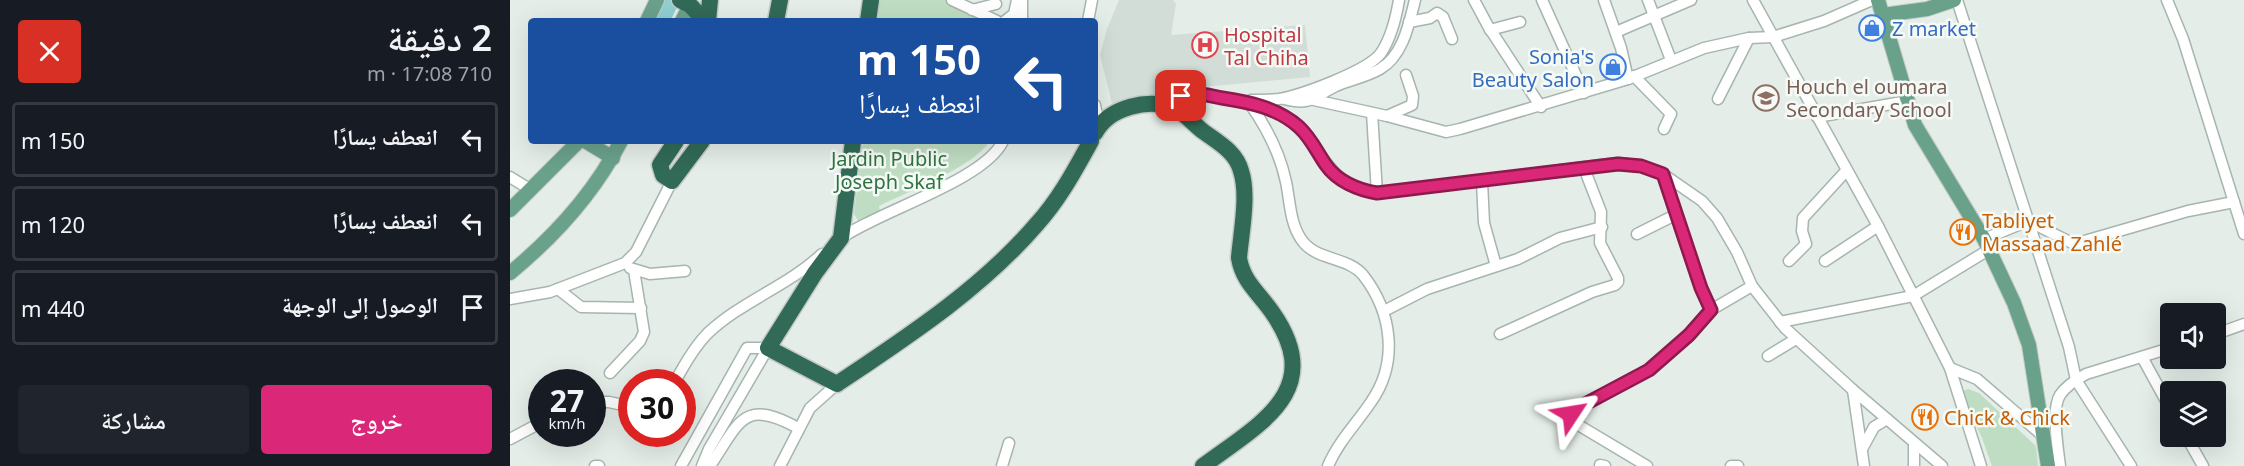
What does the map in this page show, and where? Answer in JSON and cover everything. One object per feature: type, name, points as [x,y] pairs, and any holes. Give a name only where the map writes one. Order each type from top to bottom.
[{"type":"highway","points":[[707,18],[710,0]]},
{"type":"highway","points":[[777,18],[780,0]]},
{"type":"highway","points":[[868,18],[871,0]]},
{"type":"highway","points":[[687,2],[704,18]]},
{"type":"highway","points":[[1098,128],[1115,112],[1141,106],[1175,109],[1231,152],[1242,172],[1244,187],[1240,267],[1244,279],[1281,326],[1291,345],[1294,373],[1283,400],[1266,418],[1203,466]]},
{"type":"highway","points":[[674,144],[661,160],[660,165],[663,175],[672,182],[700,144]]},
{"type":"highway","points":[[853,144],[841,238],[815,273],[768,348],[837,384],[980,280],[1010,254],[1038,223],[1066,186],[1089,144]]},
{"type":"main road","points":[[648,18],[657,0]]},
{"type":"main road","points":[[1878,0],[1916,125],[1987,244],[2014,303],[2029,345],[2048,466]]},
{"type":"main road","points":[[1883,15],[1927,9],[1955,0]]},
{"type":"main road","points":[[683,18],[687,2]]},
{"type":"main road","points":[[510,210],[576,144]]},
{"type":"main road","points":[[590,144],[613,158]]},
{"type":"main road","points":[[510,273],[535,252],[568,218],[613,158],[620,144]]},
{"type":"street","points":[[952,0],[975,6],[996,18]]},
{"type":"street","points":[[1007,18],[1014,14],[1017,0]]},
{"type":"street","points":[[1022,0],[1022,18]]},
{"type":"street","points":[[1089,18],[1092,0]]},
{"type":"street","points":[[1245,103],[1280,98],[1358,71],[1372,62],[1381,53],[1394,25],[1399,0]]},
{"type":"street","points":[[1314,100],[1337,86],[1370,74],[1389,62],[1408,27],[1414,0]]},
{"type":"street","points":[[1474,0],[1490,30],[1541,106]]},
{"type":"street","points":[[1542,0],[1584,93]]},
{"type":"street","points":[[1604,0],[1631,78],[1671,114],[1664,129]]},
{"type":"street","points":[[1648,0],[1671,60]]},
{"type":"street","points":[[1616,32],[1691,0]]},
{"type":"street","points":[[1753,0],[1878,226],[1950,368],[1981,466]]},
{"type":"street","points":[[1280,98],[1292,101],[1314,100],[1446,132],[1631,78],[1704,48],[1749,38],[1773,37],[1824,21],[1872,0]]},
{"type":"street","points":[[1955,0],[2069,347],[2076,380],[2131,466]]},
{"type":"street","points":[[2167,0],[2183,39],[2234,202],[2241,214],[2244,234]]},
{"type":"street","points":[[975,6],[996,2],[1000,18]]},
{"type":"street","points":[[1394,25],[1408,27],[1437,13],[1443,17],[1452,39]]},
{"type":"street","points":[[1490,30],[1520,22]]},
{"type":"street","points":[[1718,99],[1749,38]]},
{"type":"street","points":[[1381,53],[1389,62]]},
{"type":"street","points":[[1387,116],[1412,105],[1413,96],[1406,75]]},
{"type":"street","points":[[1175,109],[1190,93],[1272,110],[1299,127],[1312,142],[1327,166],[1340,178],[1363,191],[1377,193],[1618,164],[1641,166],[1663,174],[1702,201],[1717,218],[1737,252],[1752,286],[1796,339],[1942,466]]},
{"type":"street","points":[[1817,117],[1908,101]]},
{"type":"street","points":[[1245,103],[1274,144],[1286,182],[1294,224],[1301,239],[1316,252],[1352,267],[1362,274],[1384,311],[1389,336],[1389,352],[1384,375],[1374,399],[1341,441],[1328,466]]},
{"type":"street","points":[[1372,113],[1377,193]]},
{"type":"street","points":[[683,369],[698,345],[717,326],[736,312],[792,278],[841,238],[866,222],[976,169],[995,153],[1001,144]]},
{"type":"street","points":[[1500,334],[1618,282],[1600,243],[1601,212],[1584,168]]},
{"type":"street","points":[[1789,261],[1806,244],[1802,231],[1803,218],[1847,170]]},
{"type":"street","points":[[1663,174],[1675,215],[1711,310]]},
{"type":"street","points":[[510,177],[531,190]]},
{"type":"street","points":[[510,299],[558,289],[621,265],[632,258],[672,182]]},
{"type":"street","points":[[1482,182],[1484,223],[1496,266]]},
{"type":"street","points":[[2028,221],[2074,244],[2188,211],[2234,202]]},
{"type":"street","points":[[1637,234],[1675,215]]},
{"type":"street","points":[[1780,322],[1913,296],[1987,244],[2028,221]]},
{"type":"street","points":[[1825,261],[1878,226]]},
{"type":"street","points":[[1384,311],[1427,289],[1528,255],[1560,238],[1602,227]]},
{"type":"street","points":[[621,265],[650,274],[685,271]]},
{"type":"street","points":[[610,373],[643,337],[644,327],[634,270]]},
{"type":"street","points":[[1647,466],[1575,423],[1572,411],[1649,370],[1689,335],[1711,310],[1752,286]]},
{"type":"street","points":[[558,289],[581,307],[641,308]]},
{"type":"street","points":[[2226,330],[2244,324]]},
{"type":"street","points":[[1768,356],[1796,339]]},
{"type":"street","points":[[681,466],[747,348],[768,348]]},
{"type":"street","points":[[702,466],[709,449],[768,348]]},
{"type":"street","points":[[2060,466],[2056,421],[2059,396],[2076,380],[2114,365],[2160,351]]},
{"type":"street","points":[[2142,357],[2160,390]]},
{"type":"street","points":[[1950,368],[1977,379],[2043,436]]},
{"type":"street","points":[[780,466],[810,408],[837,384]]},
{"type":"street","points":[[1853,390],[1863,466]]},
{"type":"street","points":[[710,466],[738,424],[752,414],[775,415],[798,428]]},
{"type":"street","points":[[1862,449],[1874,427],[1887,419]]},
{"type":"street","points":[[510,439],[528,429]]},
{"type":"street","points":[[1002,466],[1009,443]]},
{"type":"street","points":[[1914,443],[1914,466]]},
{"type":"street","points":[[2192,447],[2203,466]]},
{"type":"street","points":[[1731,466],[1738,466]]},
{"type":"shaded area","name":"Hospital Tal Chiha","points":[[1119,0],[1173,0],[1176,4],[1171,35],[1305,25],[1310,77],[1193,88],[1112,103],[1100,55],[1107,29]]},
{"type":"green space","points":[[880,0],[959,0],[991,18],[877,18]]},
{"type":"green space","name":"Jardin Public Joseph Skaf","points":[[863,144],[987,144],[955,169],[879,206],[880,211],[859,222],[854,214]]},
{"type":"green space","points":[[1968,389],[1979,393],[2036,446],[2038,466],[1992,466],[1961,392]]},
{"type":"waterway","points":[[663,18],[672,0]]},
{"type":"place","name":"Z market","points":[[1872,28]]},
{"type":"place","name":"Hospital Tal Chiha","points":[[1205,45]]},
{"type":"place","name":"Sonia's Beauty Salon","points":[[1613,67]]},
{"type":"place","name":"Houch el oumara Secondary School","points":[[1766,98]]},
{"type":"place","name":"Tabliyet Massaad Zahlé","points":[[1963,232]]},
{"type":"place","name":"Chick & Chick","points":[[1925,417]]},
{"type":"route","points":[[1181,96],[1190,93],[1240,101],[1280,113],[1299,127],[1312,142],[1327,166],[1350,185],[1363,191],[1387,194],[1618,164],[1641,166],[1663,174],[1675,215],[1711,310],[1689,335],[1649,370],[1572,411],[1571,414]]}]
